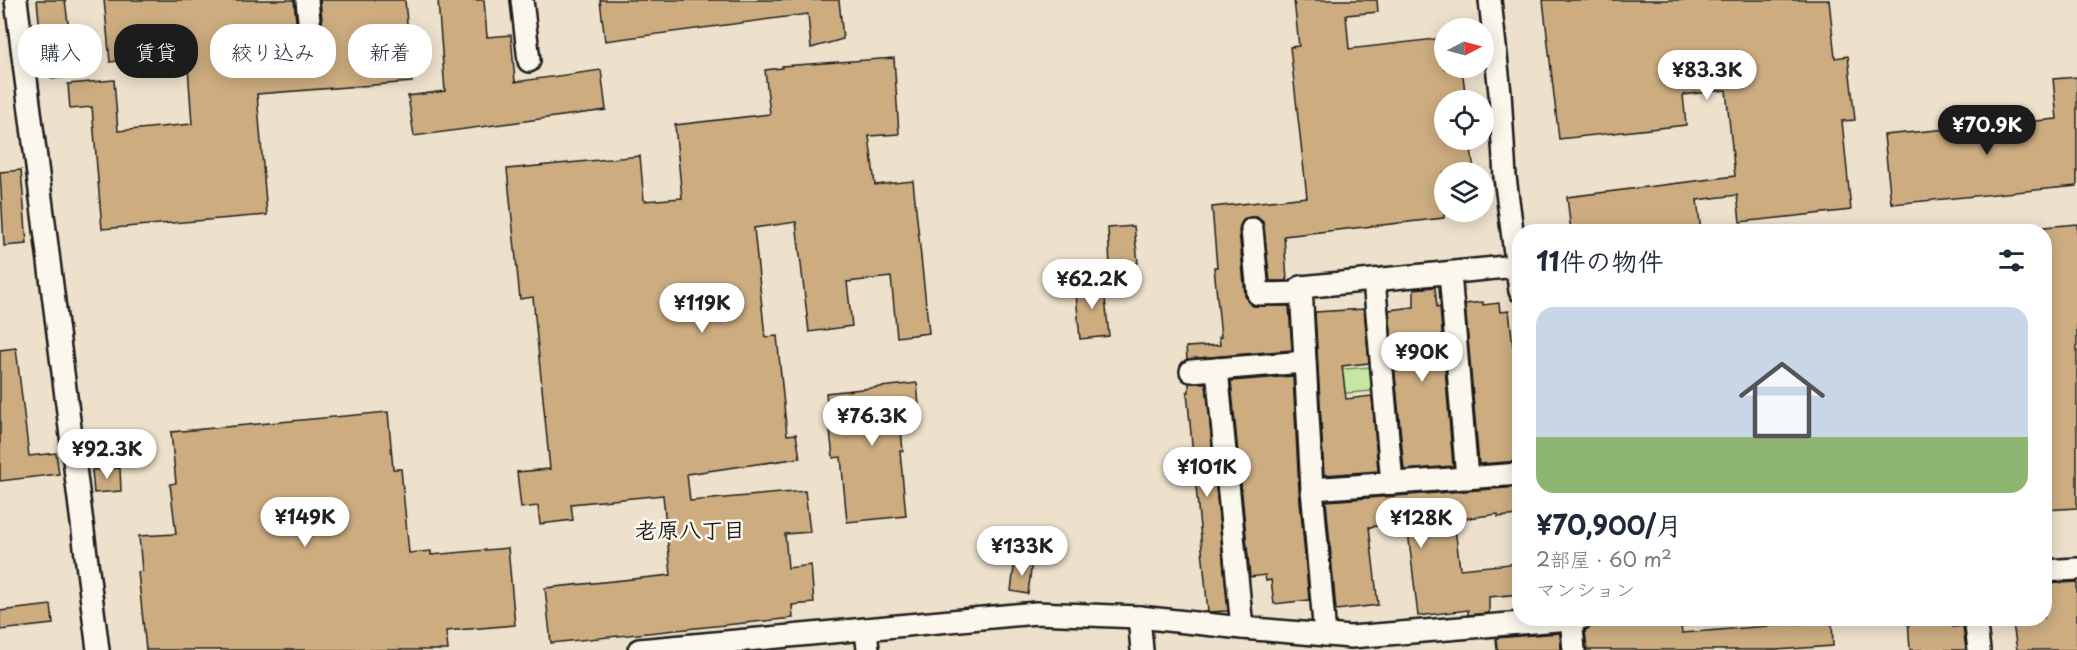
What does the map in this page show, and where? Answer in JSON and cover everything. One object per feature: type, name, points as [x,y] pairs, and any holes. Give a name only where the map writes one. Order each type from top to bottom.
[{"type":"street","points":[[16,0],[98,650]]},
{"type":"street","points":[[307,0],[309,24]]},
{"type":"street","points":[[522,0],[529,61]]},
{"type":"street","points":[[1490,0],[1512,234]]},
{"type":"street","points":[[1252,229],[1258,294],[1301,293]]},
{"type":"street","points":[[1325,635],[1312,489],[1301,287],[1512,266]]},
{"type":"street","points":[[1450,273],[1467,478]]},
{"type":"street","points":[[1374,280],[1392,483]]},
{"type":"street","points":[[1191,371],[1305,362]]},
{"type":"street","points":[[1216,369],[1242,628]]},
{"type":"street","points":[[1312,489],[1512,475]]},
{"type":"street","points":[[2052,571],[2077,569]]},
{"type":"street","points":[[639,650],[867,640],[1036,613],[1139,617],[1351,637],[1512,623]]},
{"type":"street","points":[[1139,617],[1142,650]]},
{"type":"street","points":[[1574,650],[1575,626]]},
{"type":"street","points":[[1976,626],[1979,650]]},
{"type":"green space","points":[[1370,367],[1372,391],[1312,396],[1310,372]]},
{"type":"building","points":[[37,0],[65,0],[68,24],[39,24]]},
{"type":"building","points":[[104,0],[294,0],[296,24],[210,24],[210,78],[336,78],[336,24],[322,24],[320,0],[405,0],[407,24],[348,24],[348,78],[412,78],[412,82],[257,94],[267,215],[102,229],[92,107],[70,109],[68,84],[114,80],[118,131],[192,124],[189,78],[198,78],[198,24],[114,24],[114,62],[110,62]]},
{"type":"building","points":[[438,0],[484,0],[487,37],[511,35],[515,82],[601,70],[606,110],[414,136],[408,96],[445,91]]},
{"type":"building","points":[[600,0],[839,0],[843,39],[811,48],[808,14],[605,41]]},
{"type":"building","points":[[1294,0],[1377,0],[1378,12],[1346,15],[1349,49],[1434,39],[1434,78],[1463,78],[1465,90],[1434,90],[1434,150],[1471,150],[1473,162],[1434,162],[1434,219],[1284,236],[1287,281],[1270,281],[1263,222],[1257,217],[1245,218],[1239,230],[1245,296],[1253,306],[1289,306],[1292,350],[1187,359],[1186,347],[1220,345],[1212,207],[1307,197],[1290,47],[1299,46]]},
{"type":"building","points":[[1543,0],[1829,0],[1835,58],[1848,56],[1855,120],[1842,121],[1851,210],[1740,222],[1737,195],[1697,200],[1700,224],[1570,224],[1567,197],[1735,176],[1726,90],[1683,95],[1686,125],[1559,139]]},
{"type":"building","points":[[894,58],[899,134],[869,136],[875,185],[913,181],[929,333],[897,337],[891,277],[847,282],[852,326],[809,332],[796,222],[754,228],[765,337],[777,336],[787,435],[796,434],[800,458],[687,474],[690,501],[805,491],[810,532],[785,534],[788,568],[811,565],[814,603],[792,605],[793,618],[551,643],[545,588],[671,575],[663,495],[571,504],[573,520],[540,524],[538,506],[521,508],[517,472],[550,469],[533,297],[520,299],[507,169],[640,156],[644,201],[682,198],[675,125],[770,114],[765,70],[782,68],[782,66]]},
{"type":"building","points":[[2077,77],[2077,186],[1891,203],[1884,135],[2057,119],[2053,79]]},
{"type":"building","points":[[21,170],[27,244],[4,246],[0,172]]},
{"type":"building","points":[[2077,224],[2077,508],[2052,510],[2052,226]]},
{"type":"building","points":[[1134,226],[1138,263],[1110,266],[1108,228]]},
{"type":"building","points":[[1103,280],[1109,336],[1080,339],[1075,283]]},
{"type":"building","points":[[1435,287],[1437,308],[1440,307],[1453,466],[1404,470],[1389,310],[1414,307],[1414,289]]},
{"type":"building","points":[[1499,303],[1500,312],[1509,311],[1512,337],[1512,462],[1479,464],[1465,304]]},
{"type":"building","points":[[1364,309],[1369,363],[1342,366],[1346,399],[1372,396],[1378,471],[1324,475],[1315,312]]},
{"type":"building","points":[[16,348],[29,456],[56,453],[59,474],[0,481],[0,350]]},
{"type":"building","points":[[1293,376],[1299,490],[1309,600],[1274,604],[1271,580],[1266,581],[1265,575],[1250,577],[1231,381]]},
{"type":"building","points":[[917,383],[920,418],[900,420],[903,451],[900,451],[906,516],[847,522],[841,457],[833,458],[826,393]]},
{"type":"building","points":[[1189,383],[1206,383],[1228,611],[1208,612],[1187,392],[1189,392]]},
{"type":"building","points":[[388,412],[393,469],[401,469],[409,553],[431,551],[431,555],[508,548],[515,625],[446,631],[448,650],[146,650],[138,572],[142,571],[139,536],[176,534],[170,484],[176,483],[171,432]]},
{"type":"building","points":[[120,468],[121,491],[94,493],[92,470]]},
{"type":"building","points":[[1512,488],[1512,516],[1498,517],[1498,514],[1454,520],[1460,569],[1512,564],[1512,595],[1489,597],[1489,613],[1468,615],[1468,610],[1418,616],[1407,523],[1369,527],[1378,605],[1336,610],[1326,501]]},
{"type":"building","points":[[1015,560],[1032,562],[1028,594],[1011,591]]},
{"type":"building","points":[[2077,582],[2077,650],[2017,650],[2013,626],[2052,626],[2052,584]]},
{"type":"building","points":[[51,605],[53,624],[0,630],[0,611]]},
{"type":"building","points":[[1681,626],[1682,633],[1770,626],[1832,626],[1833,646],[1776,650],[1587,650],[1585,630],[1590,627]]},
{"type":"building","points":[[1908,626],[1963,626],[1966,650],[1910,650]]},
{"type":"building","points":[[1560,633],[1561,650],[1497,650],[1496,638]]},
{"type":"district","name":"老原八丁目","points":[[690,530]]}]
